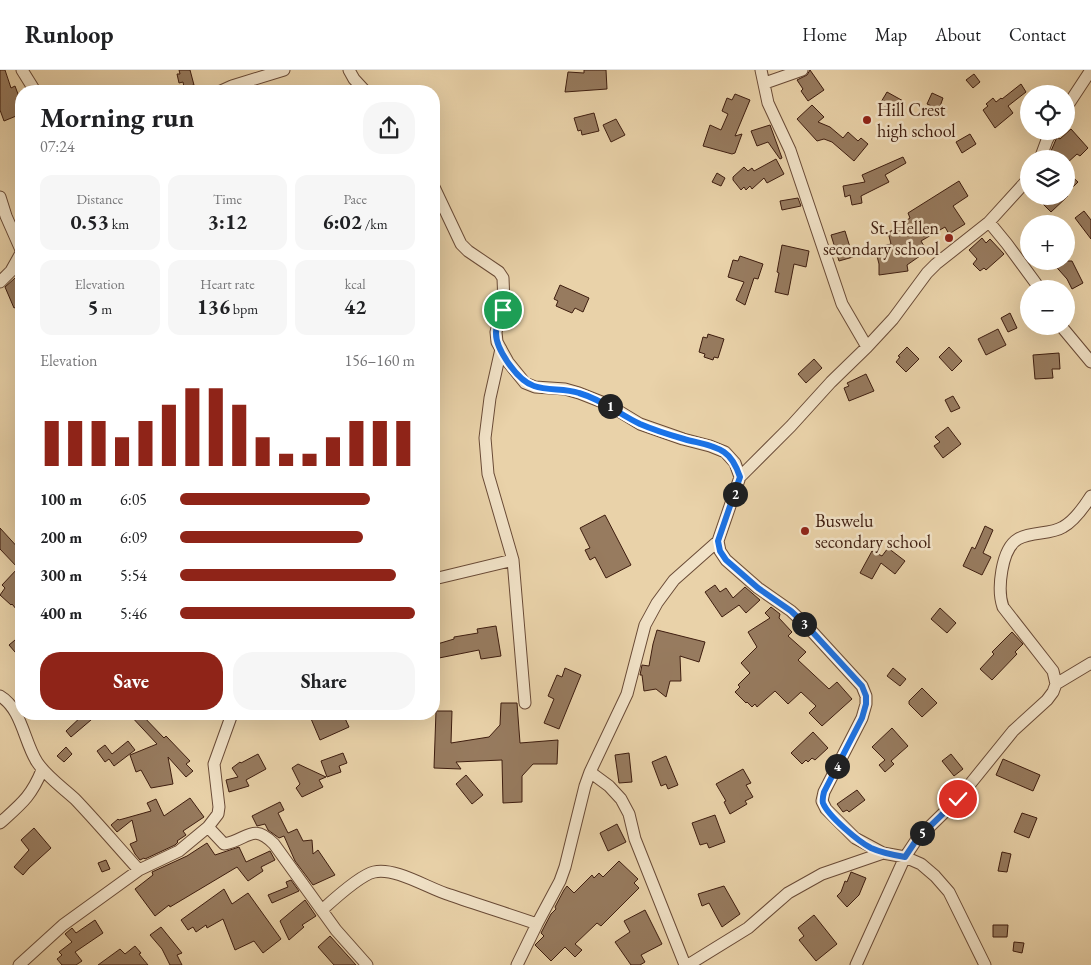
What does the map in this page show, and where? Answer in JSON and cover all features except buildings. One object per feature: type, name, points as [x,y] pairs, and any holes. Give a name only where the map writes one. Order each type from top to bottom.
[{"type":"street","points":[[22,70],[31,85]]},
{"type":"street","points":[[235,85],[284,70]]},
{"type":"street","points":[[348,70],[360,85]]},
{"type":"street","points":[[761,70],[768,103],[790,150],[842,304],[867,347]]},
{"type":"street","points":[[765,83],[802,70]]},
{"type":"street","points":[[1075,94],[1091,70]]},
{"type":"street","points":[[517,965],[536,924],[560,881],[582,795],[590,772],[627,694],[645,625],[656,603],[674,580],[718,541],[740,477],[893,319],[927,273],[989,222],[1020,188]]},
{"type":"street","points":[[0,197],[15,235]]},
{"type":"street","points":[[440,200],[461,244],[499,272],[503,278],[504,304],[496,332],[501,349],[508,362],[525,383],[536,387],[565,389],[579,393],[607,404],[640,424],[725,452],[735,464],[740,477]]},
{"type":"street","points":[[989,222],[1033,280]]},
{"type":"street","points":[[0,282],[11,271],[15,262]]},
{"type":"street","points":[[1068,335],[1091,362]]},
{"type":"street","points":[[501,349],[492,390],[485,438],[488,474],[513,560],[526,703]]},
{"type":"street","points":[[856,965],[905,857],[917,839],[958,799],[1013,732],[1053,692],[1056,684],[1053,671],[1004,607],[1001,599],[1002,569],[1006,556],[1014,542],[1028,535],[1058,530],[1065,526],[1083,508],[1091,496]]},
{"type":"street","points":[[718,541],[720,551],[726,560],[758,588],[801,620],[862,686],[866,696],[862,718],[824,792],[822,801],[826,809],[855,838],[883,853],[905,857],[921,864],[935,876],[949,892],[985,965]]},
{"type":"street","points":[[440,578],[513,560]]},
{"type":"street","points":[[1056,684],[1091,663]]},
{"type":"street","points":[[0,696],[5,699],[15,714]]},
{"type":"street","points":[[18,720],[35,759],[42,770],[75,800],[139,870]]},
{"type":"street","points":[[18,965],[63,925],[139,870],[179,851],[208,827],[218,814],[220,806],[214,764],[230,720]]},
{"type":"street","points":[[0,823],[26,799],[37,784],[42,770]]},
{"type":"street","points":[[590,772],[609,786],[629,814],[635,839],[686,965],[748,928],[788,893],[822,874],[883,853]]},
{"type":"street","points":[[208,827],[224,844],[257,832],[266,835],[336,930],[367,965]]},
{"type":"street","points":[[322,910],[364,876],[381,871],[395,874],[449,895],[490,907],[536,924]]},
{"type":"place","name":"Hill Crest high school","points":[[867,120]]},
{"type":"place","name":"St. Hellen secondary school","points":[[949,238]]},
{"type":"place","name":"Buswelu secondary school","points":[[805,531]]},
{"type":"route","points":[[503,310],[496,332],[498,342],[508,362],[525,383],[549,389],[565,389],[591,397],[607,404],[640,424],[725,452],[735,464],[740,477],[718,541],[720,551],[726,560],[758,588],[791,611],[806,625],[824,646],[852,673],[862,686],[866,696],[862,718],[824,792],[822,801],[826,809],[855,838],[883,853],[905,857],[917,839],[958,799]]}]
